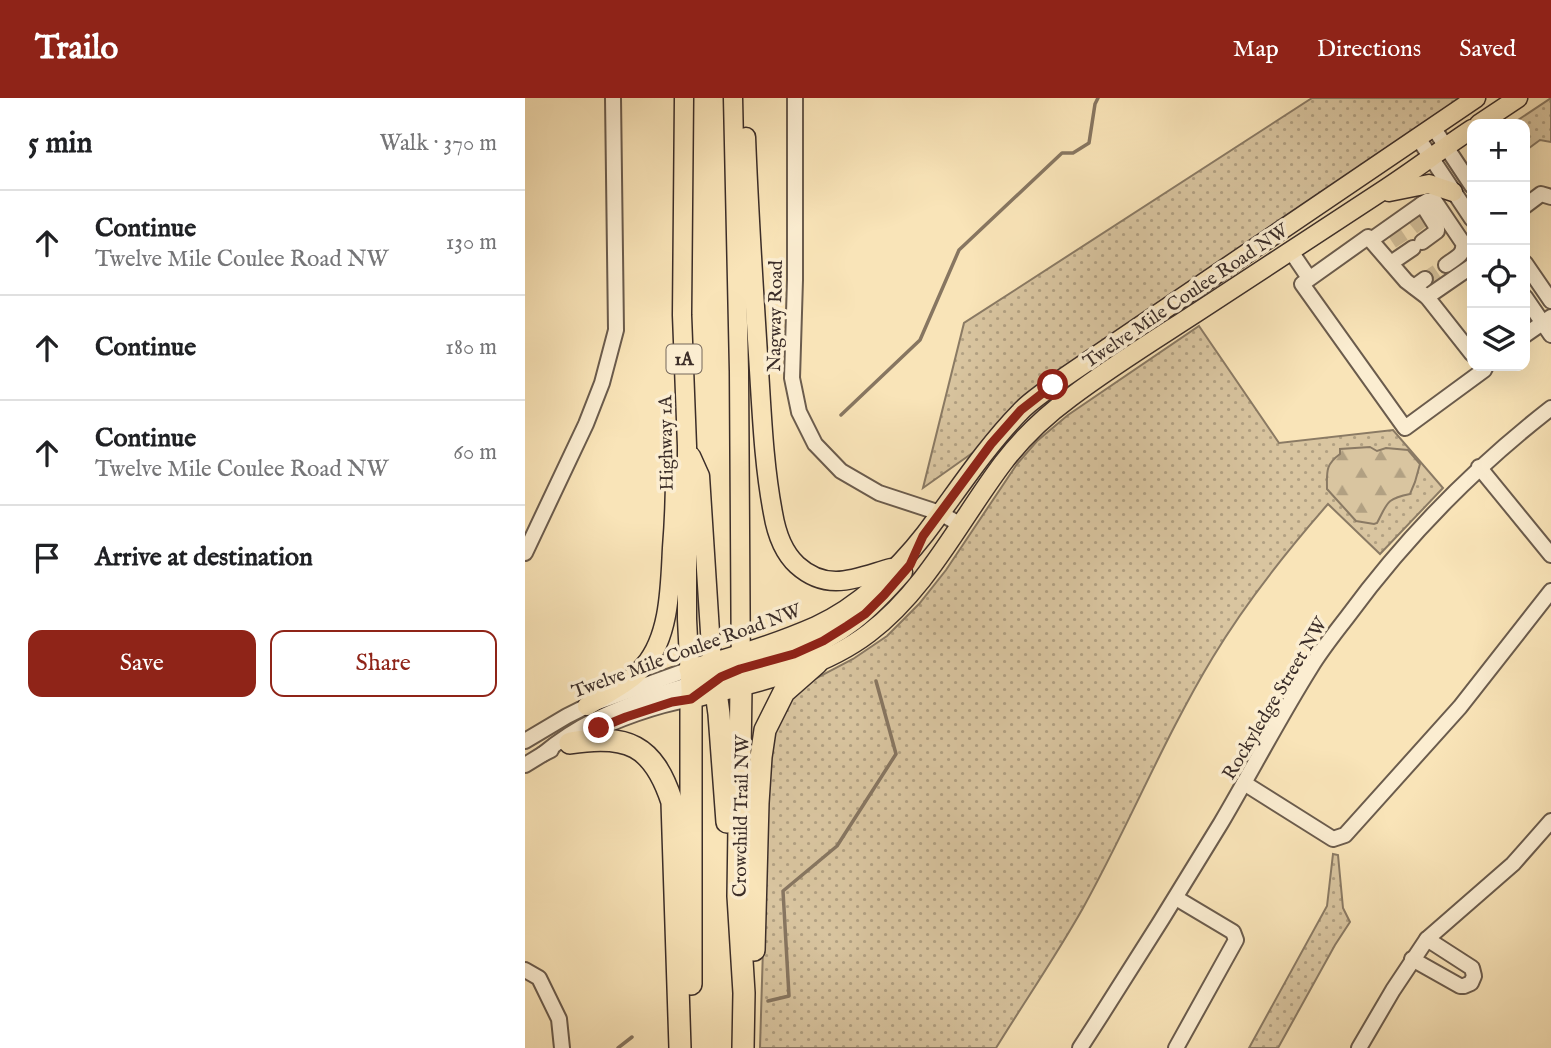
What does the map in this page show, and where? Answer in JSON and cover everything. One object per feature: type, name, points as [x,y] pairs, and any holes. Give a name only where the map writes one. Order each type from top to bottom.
[{"type":"highway","points":[[744,993],[754,955],[758,803],[765,730],[784,692],[817,663]]},
{"type":"highway","name":"Crowchild Trail NW","points":[[740,671],[738,896],[744,993],[743,1048]]},
{"type":"highway","points":[[706,680],[719,714],[729,853],[738,896]]},
{"type":"highway","name":"1A","points":[[691,1048],[706,680]]},
{"type":"highway","points":[[570,743],[605,739],[632,745],[654,764],[665,781],[672,802],[680,1048]]},
{"type":"main road","name":"Highway 1A","points":[[684,98],[683,337],[687,446],[687,619],[706,680]]},
{"type":"main road","name":"Crowchild Trail NW","points":[[733,98],[739,371],[740,671]]},
{"type":"main road","points":[[744,98],[765,449],[773,514],[786,554],[814,577],[841,582],[894,567]]},
{"type":"main road","name":"Twelve Mile Coulee Road NW","points":[[706,680],[740,671],[847,608],[873,587],[923,536],[991,444],[1021,410],[1042,393],[1475,98]]},
{"type":"main road","points":[[1486,119],[1518,98]]},
{"type":"main road","name":"Twelve Mile Coulee Road NW","points":[[706,680],[740,671],[782,676],[844,650],[870,633],[898,607],[938,558],[1003,464],[1029,432],[1050,414],[1071,397],[1467,132]]},
{"type":"main road","points":[[1375,195],[1429,184],[1454,192]]},
{"type":"main road","points":[[587,706],[643,667],[655,651],[661,636],[670,590],[678,358],[683,337]]},
{"type":"main road","points":[[687,446],[700,476],[706,595],[706,680]]},
{"type":"main road","points":[[740,671],[794,654],[847,626],[874,604],[910,565],[923,536]]},
{"type":"street","points":[[525,553],[586,424],[602,383],[616,330],[613,98]]},
{"type":"street","name":"Nagway Road","points":[[796,98],[792,378],[799,412],[815,444],[841,471],[879,493],[940,513],[961,525]]},
{"type":"street","points":[[1433,127],[1469,182]]},
{"type":"street","points":[[1418,138],[1467,212]]},
{"type":"street","points":[[1530,202],[1542,194],[1551,197]]},
{"type":"street","points":[[1371,240],[1392,229],[1427,201],[1434,200],[1463,243],[1464,250],[1446,265]]},
{"type":"street","points":[[1391,263],[1437,228],[1416,212]]},
{"type":"street","points":[[1419,241],[1447,238],[1456,232]]},
{"type":"street","points":[[1467,348],[1427,298],[1420,283],[1406,281],[1368,237],[1302,284],[1405,428],[1483,371]]},
{"type":"street","points":[[1290,250],[1309,278]]},
{"type":"street","points":[[1427,298],[1467,270]]},
{"type":"street","points":[[1530,270],[1551,301]]},
{"type":"street","points":[[1530,303],[1548,325],[1530,333]]},
{"type":"street","name":"Rockyledge Street NW","points":[[1080,1048],[1176,898],[1312,666],[1366,592],[1421,526],[1479,467],[1551,408]]},
{"type":"street","points":[[1479,467],[1551,555]]},
{"type":"street","points":[[1244,783],[1333,839],[1345,835],[1459,708],[1551,591]]},
{"type":"street","points":[[543,754],[579,727],[606,714],[706,680]]},
{"type":"street","name":"Twelve Mile Coulee Road NW","points":[[525,741],[587,706],[706,680]]},
{"type":"street","name":"Twelve Mile Coulee Road NW","points":[[525,765],[543,754],[626,717],[672,702],[706,680]]},
{"type":"street","points":[[1359,1048],[1392,990],[1427,939],[1513,864],[1551,821]]},
{"type":"street","points":[[1176,898],[1233,932],[1235,940],[1177,1048]]},
{"type":"street","points":[[1412,959],[1460,986],[1471,983],[1474,976],[1472,968],[1427,939]]},
{"type":"street","points":[[525,970],[539,978],[559,1019],[562,1048]]},
{"type":"green space","points":[[1312,98],[1474,98],[923,488],[964,323]]},
{"type":"green space","points":[[1551,98],[1551,142],[1540,140],[1530,147],[1530,119],[1520,119]]},
{"type":"green space","points":[[1199,326],[1279,443],[1393,430],[1443,488],[1380,554],[1328,504],[1282,559],[1213,657],[1178,719],[1083,908],[996,1048],[760,1048],[767,815],[773,735],[788,701],[807,683],[853,659],[887,636],[919,604],[946,570],[1017,464],[1037,441],[1068,415]]},
{"type":"green space","points":[[1370,447],[1377,451],[1386,448],[1408,450],[1420,464],[1410,494],[1389,502],[1374,524],[1356,521],[1327,489],[1328,469],[1340,454],[1340,449]]},
{"type":"green space","points":[[1333,854],[1338,855],[1343,908],[1350,922],[1278,1048],[1249,1048],[1327,906]]},
{"type":"waterway","points":[[841,415],[920,340],[959,250],[1062,153],[1073,153],[1089,143],[1098,98]]},
{"type":"waterway","points":[[768,1001],[789,996],[783,891],[837,846],[896,754],[876,681]]},
{"type":"waterway","points":[[618,1048],[632,1037]]},
{"type":"tunnel","points":[[1414,218],[1425,232]]},
{"type":"tunnel","points":[[1394,232],[1404,247]]},
{"type":"tunnel","points":[[1425,279],[1446,265]]},
{"type":"route","points":[[599,728],[672,702],[691,699],[721,677],[794,654],[823,641],[865,614],[910,565],[923,536],[991,444],[1021,410],[1053,385]]}]
